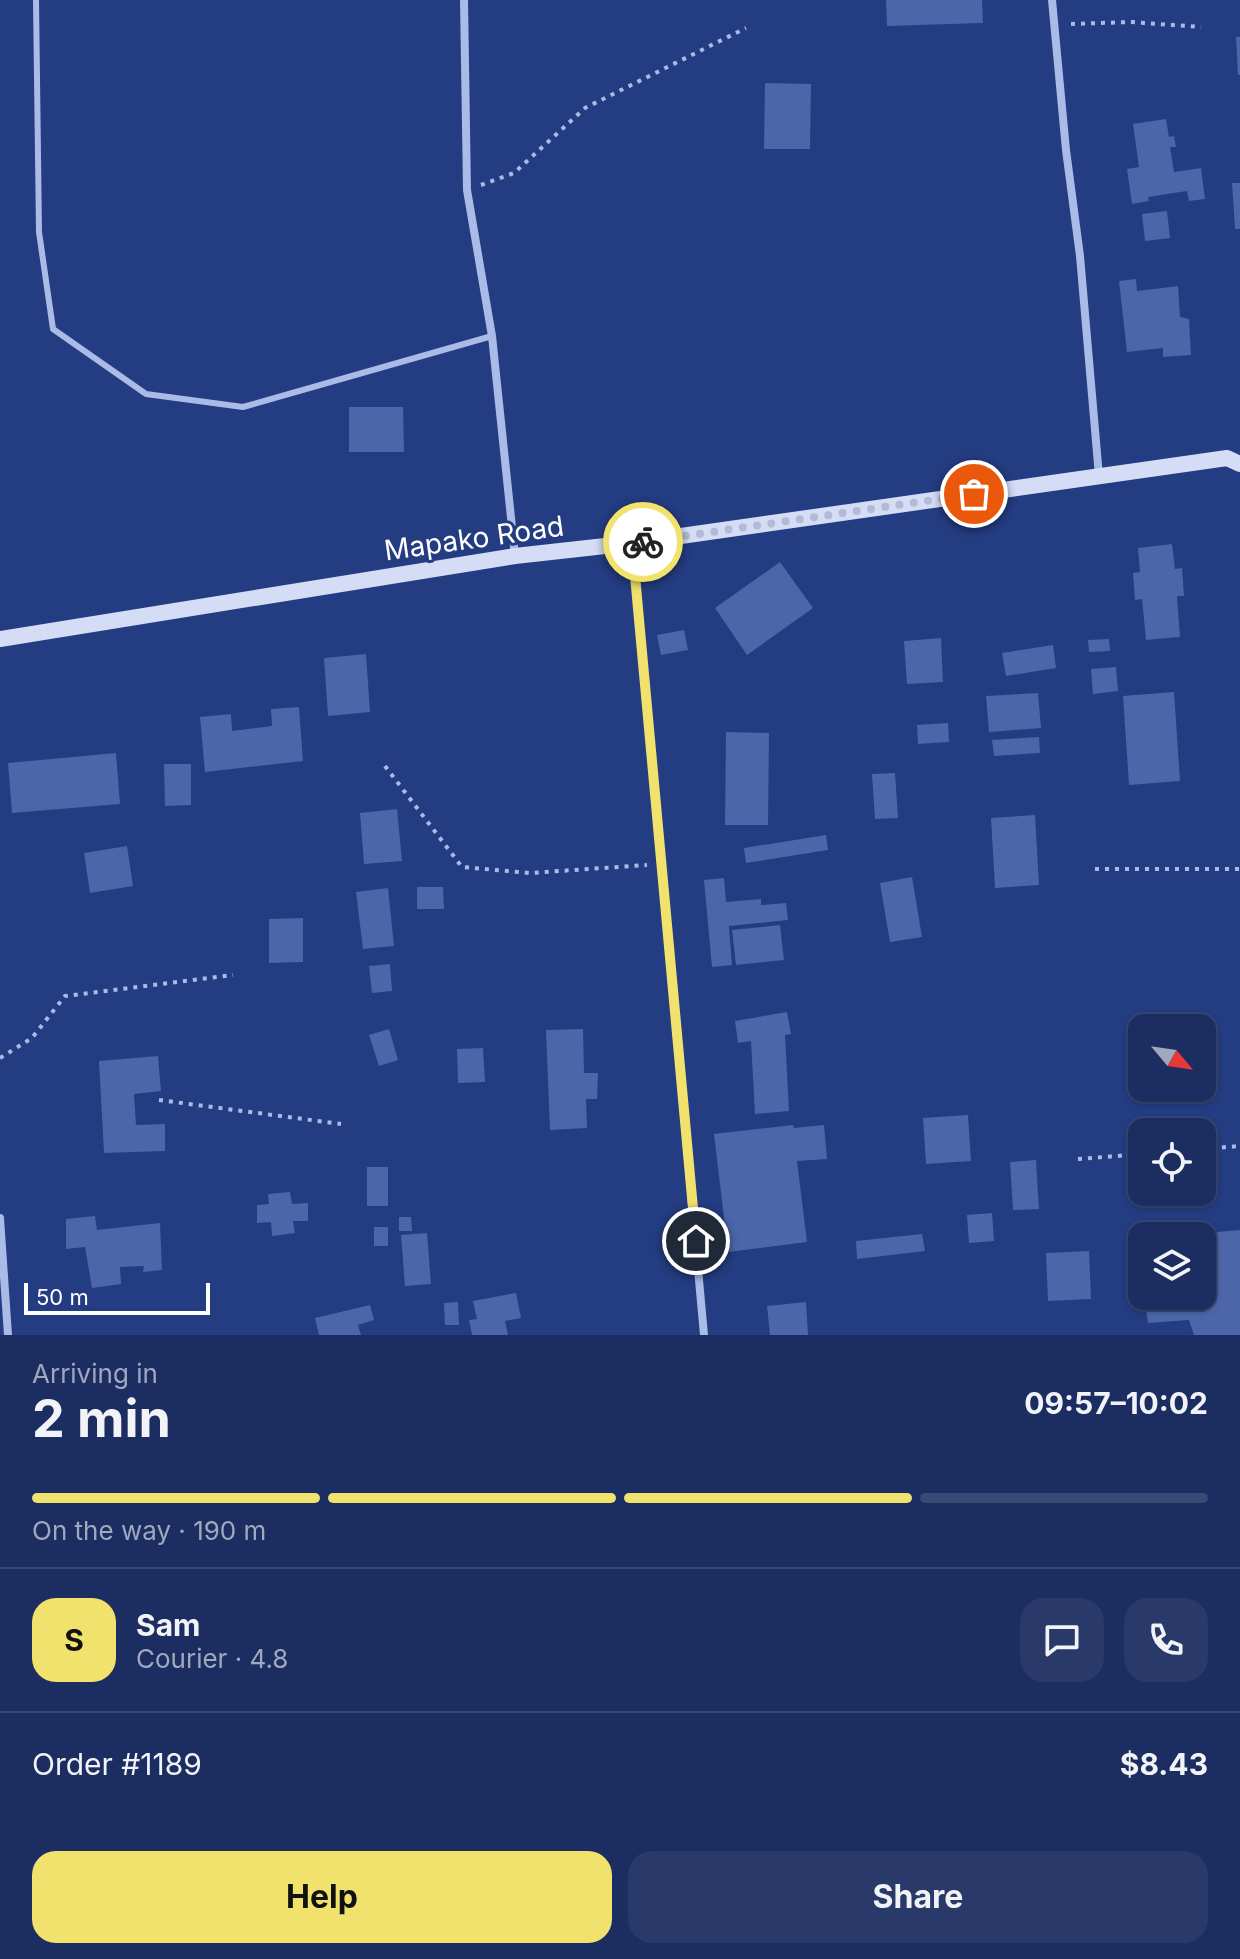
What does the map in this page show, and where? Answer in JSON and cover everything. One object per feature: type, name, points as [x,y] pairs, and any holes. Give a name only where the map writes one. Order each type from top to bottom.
[{"type":"street","points":[[464,0],[467,190],[492,336],[515,556]]},
{"type":"street","points":[[1052,0],[1080,256],[1099,476]]},
{"type":"street","name":"Mapako Road","points":[[0,639],[515,556],[632,543],[1227,458],[1240,464]]},
{"type":"street","points":[[632,543],[704,1335]]},
{"type":"street","points":[[0,1218],[8,1335]]},
{"type":"lane","points":[[36,0],[39,232],[53,329],[146,394],[243,407],[492,336]]},
{"type":"path","points":[[1053,24],[1131,22],[1201,27]]},
{"type":"path","points":[[467,190],[514,173],[585,108],[746,28]]},
{"type":"path","points":[[385,766],[462,867],[530,873],[662,864]]},
{"type":"path","points":[[1095,869],[1240,869]]},
{"type":"path","points":[[0,1058],[32,1038],[65,996],[233,975]]},
{"type":"path","points":[[159,1100],[341,1124]]},
{"type":"path","points":[[1216,1148],[1240,1146]]},
{"type":"path","points":[[1078,1159],[1128,1155]]},
{"type":"building","points":[[886,0],[982,0],[983,23],[887,26]]},
{"type":"building","points":[[1236,37],[1240,37],[1240,75],[1238,75]]},
{"type":"building","points":[[765,83],[811,84],[810,149],[764,149]]},
{"type":"building","points":[[1166,119],[1169,137],[1174,136],[1176,147],[1170,147],[1174,172],[1201,168],[1205,199],[1189,201],[1187,191],[1148,197],[1149,201],[1132,204],[1127,169],[1139,167],[1133,124]]},
{"type":"building","points":[[1232,183],[1240,183],[1240,229],[1235,229]]},
{"type":"building","points":[[1167,211],[1170,238],[1145,241],[1142,214]]},
{"type":"building","points":[[1136,279],[1137,291],[1178,286],[1180,317],[1189,319],[1191,355],[1163,357],[1163,348],[1127,352],[1119,281]]},
{"type":"building","points":[[349,407],[403,407],[404,452],[349,452]]},
{"type":"building","points":[[1172,544],[1175,569],[1182,568],[1184,596],[1177,596],[1180,637],[1146,640],[1142,599],[1135,600],[1133,573],[1140,572],[1138,548]]},
{"type":"building","points":[[780,562],[813,608],[747,655],[715,608]]},
{"type":"building","points":[[684,630],[688,650],[661,655],[657,635]]},
{"type":"building","points":[[941,638],[943,682],[907,684],[904,641]]},
{"type":"building","points":[[1109,639],[1110,651],[1089,652],[1088,640]]},
{"type":"building","points":[[1053,645],[1056,668],[1006,676],[1002,653]]},
{"type":"building","points":[[366,654],[370,712],[328,716],[324,658]]},
{"type":"building","points":[[1116,667],[1118,691],[1093,694],[1091,669]]},
{"type":"building","points":[[1174,692],[1180,781],[1129,785],[1123,696]]},
{"type":"building","points":[[1038,693],[1041,728],[989,732],[986,696]]},
{"type":"building","points":[[299,707],[303,761],[205,772],[200,717],[231,714],[232,731],[272,726],[271,709]]},
{"type":"building","points":[[948,723],[949,742],[918,744],[917,725]]},
{"type":"building","points":[[726,732],[769,733],[768,825],[725,825]]},
{"type":"building","points":[[1039,737],[1040,753],[994,756],[992,740]]},
{"type":"building","points":[[116,753],[120,804],[12,813],[8,763]]},
{"type":"building","points":[[164,764],[191,764],[191,805],[165,806]]},
{"type":"building","points":[[895,773],[898,818],[875,819],[872,774]]},
{"type":"building","points":[[397,809],[402,861],[364,864],[360,813]]},
{"type":"building","points":[[1035,815],[1039,885],[995,888],[991,818]]},
{"type":"building","points":[[826,835],[828,850],[746,863],[744,848]]},
{"type":"building","points":[[127,846],[133,886],[90,893],[84,853]]},
{"type":"building","points":[[912,877],[922,937],[890,942],[880,883]]},
{"type":"building","points":[[724,878],[726,902],[761,899],[761,905],[786,903],[788,920],[729,926],[732,965],[712,967],[704,880]]},
{"type":"building","points":[[417,887],[443,887],[444,909],[417,909]]},
{"type":"building","points":[[388,888],[394,946],[363,949],[356,892]]},
{"type":"building","points":[[303,918],[303,962],[269,963],[269,919]]},
{"type":"building","points":[[780,925],[784,960],[736,965],[732,930]]},
{"type":"building","points":[[390,964],[392,991],[372,993],[369,966]]},
{"type":"building","points":[[787,1012],[791,1034],[785,1035],[789,1111],[755,1114],[751,1041],[738,1043],[735,1021]]},
{"type":"building","points":[[389,1029],[398,1060],[379,1066],[369,1035]]},
{"type":"building","points":[[583,1029],[584,1073],[598,1073],[597,1099],[586,1099],[587,1128],[550,1130],[546,1030]]},
{"type":"building","points":[[483,1048],[485,1082],[458,1083],[457,1049]]},
{"type":"building","points":[[158,1056],[161,1091],[134,1094],[136,1125],[165,1124],[165,1151],[104,1153],[99,1061]]},
{"type":"building","points":[[968,1115],[971,1161],[926,1164],[923,1118]]},
{"type":"building","points":[[793,1125],[794,1128],[824,1125],[827,1159],[797,1161],[807,1242],[728,1252],[714,1134]]},
{"type":"building","points":[[1036,1160],[1039,1209],[1013,1210],[1010,1162]]},
{"type":"building","points":[[367,1167],[388,1167],[388,1206],[367,1206]]},
{"type":"building","points":[[290,1192],[292,1204],[308,1203],[308,1221],[293,1221],[295,1233],[272,1236],[271,1222],[257,1223],[257,1205],[269,1204],[268,1194]]},
{"type":"building","points":[[992,1213],[994,1241],[969,1243],[967,1215]]},
{"type":"building","points":[[95,1216],[97,1230],[160,1223],[162,1270],[143,1272],[144,1266],[120,1267],[121,1284],[92,1288],[85,1247],[66,1249],[66,1219]]},
{"type":"building","points":[[399,1217],[411,1217],[412,1231],[399,1231]]},
{"type":"building","points":[[374,1227],[388,1227],[388,1246],[374,1246]]},
{"type":"building","points":[[1240,1230],[1240,1335],[1194,1335],[1189,1320],[1148,1323],[1146,1310],[1216,1310],[1216,1232]]},
{"type":"building","points":[[427,1233],[431,1284],[405,1286],[401,1235]]},
{"type":"building","points":[[922,1234],[925,1251],[857,1259],[856,1241]]},
{"type":"building","points":[[1089,1251],[1091,1299],[1048,1301],[1046,1253]]},
{"type":"building","points":[[516,1293],[521,1318],[505,1321],[508,1335],[472,1335],[469,1320],[477,1319],[473,1301]]},
{"type":"building","points":[[458,1302],[459,1325],[445,1325],[444,1303]]},
{"type":"building","points":[[806,1302],[808,1335],[770,1335],[767,1306]]},
{"type":"building","points":[[370,1305],[374,1320],[358,1325],[361,1335],[319,1335],[315,1318]]},
{"type":"way so far","points":[[643,542],[974,494]]},
{"type":"route","points":[[643,542],[632,543],[696,1241]]}]
